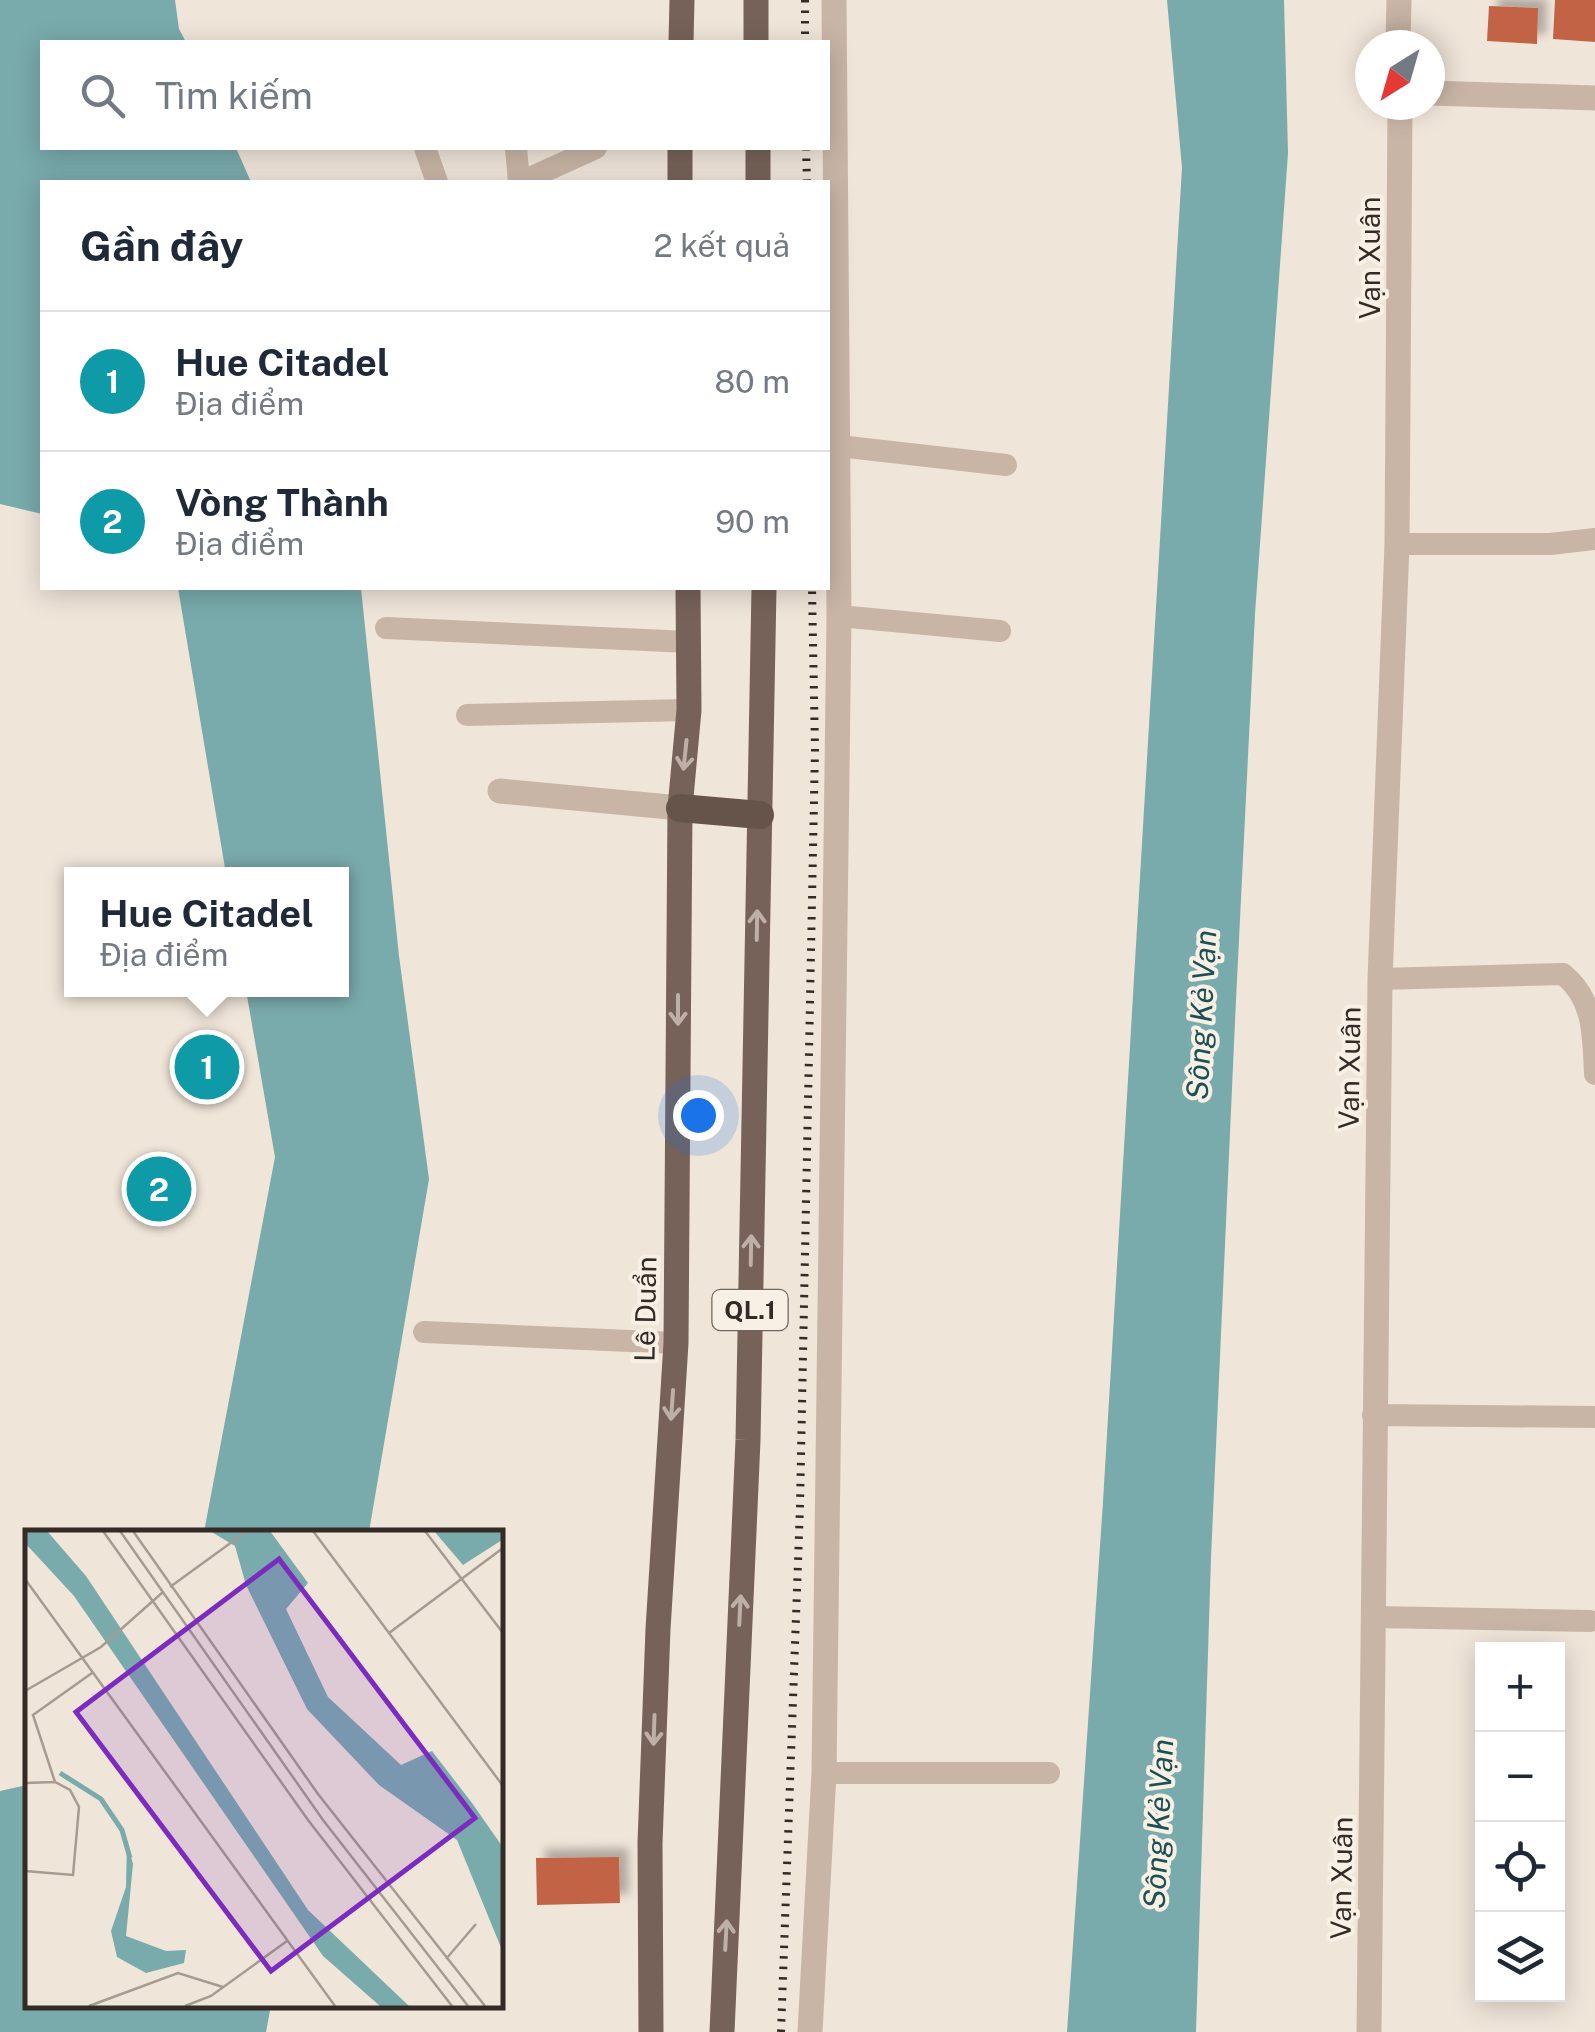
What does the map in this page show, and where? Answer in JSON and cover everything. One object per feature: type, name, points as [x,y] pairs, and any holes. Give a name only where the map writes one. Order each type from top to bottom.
[{"type":"highway","points":[[680,808],[760,815]]},
{"type":"main road","points":[[681,40],[682,0]]},
{"type":"main road","points":[[756,0],[756,40]]},
{"type":"main road","points":[[680,150],[680,180]]},
{"type":"main road","points":[[758,150],[758,180]]},
{"type":"main road","name":"Lê Duẩn","points":[[651,2032],[650,1843],[658,1630],[676,1343],[680,808],[689,710],[688,590]]},
{"type":"main road","name":"QL.1","points":[[722,2032],[748,1440],[764,590]]},
{"type":"street","points":[[810,2032],[824,1773],[840,616],[834,0]]},
{"type":"street","points":[[1398,30],[1399,0]]},
{"type":"street","points":[[1445,94],[1595,98]]},
{"type":"street","name":"Vạn Xuân","points":[[1369,2032],[1380,979],[1397,544],[1400,120]]},
{"type":"street","points":[[500,791],[680,808]]},
{"type":"lane","points":[[426,150],[436,180]]},
{"type":"lane","points":[[516,150],[520,180]]},
{"type":"lane","points":[[524,180],[592,150]]},
{"type":"lane","points":[[839,446],[1006,464]]},
{"type":"lane","points":[[1397,544],[1550,544],[1595,539]]},
{"type":"lane","points":[[840,616],[1000,631]]},
{"type":"lane","points":[[386,628],[689,642]]},
{"type":"lane","points":[[468,715],[689,710]]},
{"type":"lane","points":[[1380,979],[1564,974],[1578,986],[1591,1015],[1595,1074]]},
{"type":"lane","points":[[424,1332],[676,1343]]},
{"type":"lane","points":[[1373,1415],[1595,1418]]},
{"type":"lane","points":[[1375,1617],[1590,1622]]},
{"type":"lane","points":[[824,1773],[1049,1772]]},
{"type":"water","points":[[0,0],[175,0],[179,29],[185,40],[40,40],[40,150],[237,150],[250,180],[40,180],[40,514],[0,504]]},
{"type":"water","name":"Sông Kẻ Vạn","points":[[1167,0],[1284,0],[1288,153],[1255,614],[1235,1021],[1211,1558],[1196,2032],[1067,2032],[1103,1502],[1182,168]]},
{"type":"water","points":[[178,590],[361,590],[399,956],[429,1179],[369,1530],[204,1530],[275,1157],[247,997],[349,997],[349,867],[225,867]]},
{"type":"water","points":[[25,1785],[25,2007],[271,2007],[266,2032],[0,2032],[0,1791]]},
{"type":"building","points":[[1555,0],[1595,0],[1595,42],[1553,39]]},
{"type":"building","points":[[1489,6],[1538,8],[1537,44],[1487,41]]},
{"type":"building","points":[[619,1857],[620,1903],[537,1905],[536,1858]]},
{"type":"railway","points":[[805,0],[805,40]]},
{"type":"railway","points":[[806,150],[807,180]]},
{"type":"railway","points":[[781,2032],[800,1506],[815,749],[812,590]]},
{"type":"place","name":"Hue Citadel","points":[[207,1067]]},
{"type":"place","name":"Vòng Thành","points":[[159,1189]]}]
